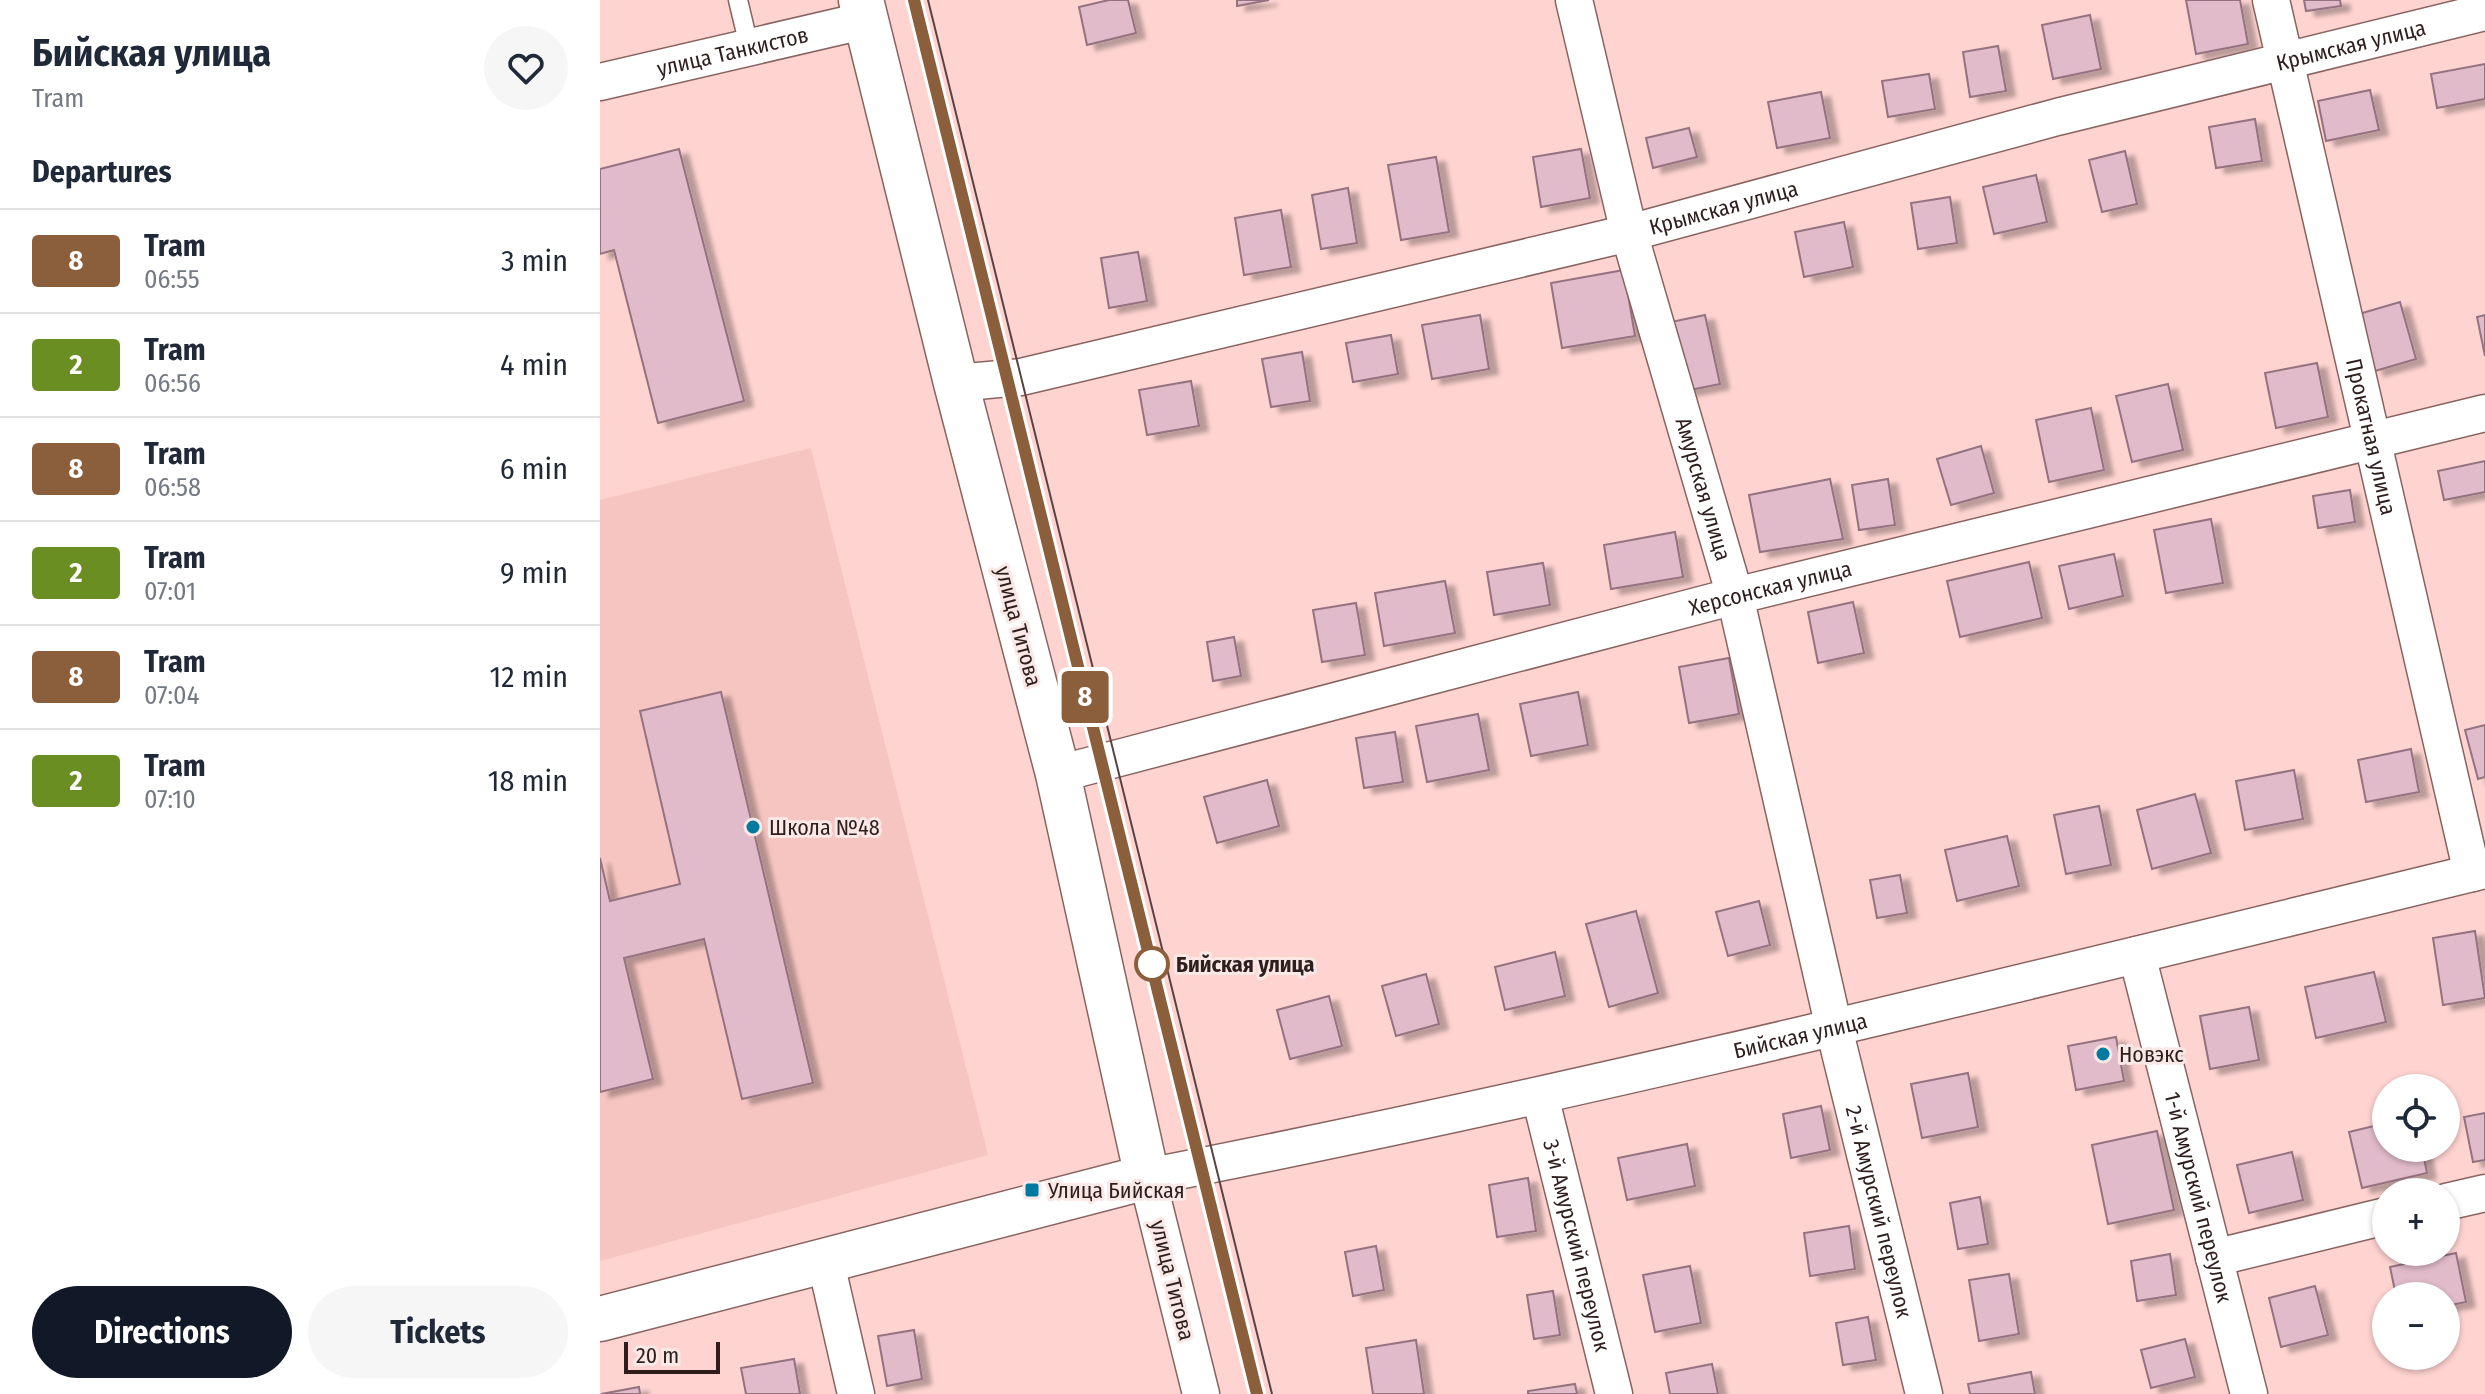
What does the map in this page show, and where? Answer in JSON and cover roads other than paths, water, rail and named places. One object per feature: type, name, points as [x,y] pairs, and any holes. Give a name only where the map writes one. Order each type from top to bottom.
[{"type":"street","name":"Амурская улица","points":[[1574,0],[1629,233],[1735,596],[1834,1028]]},
{"type":"street","name":"Прокатная улица","points":[[2271,0],[2373,441],[2479,872]]},
{"type":"street","name":"улица Танкистов","points":[[600,82],[749,46],[864,10]]},
{"type":"street","name":"улица Титова","points":[[864,10],[956,383],[1058,774],[1147,1177],[1201,1394]]},
{"type":"street","name":"Крымская улица","points":[[956,383],[1021,377],[1629,233],[2057,117],[2485,12]]},
{"type":"street","name":"Херсонская улица","points":[[1058,774],[1735,596],[2485,413]]},
{"type":"street","name":"Бийская улица","points":[[600,1319],[1147,1177],[1290,1150],[1540,1096],[2479,872]]},
{"type":"street","name":"1-й Амурский переулок","points":[[2137,955],[2249,1394]]},
{"type":"street","name":"2-й Амурский переулок","points":[[1834,1028],[1924,1394]]},
{"type":"street","name":"3-й Амурский переулок","points":[[1540,1096],[1614,1394]]},
{"type":"street","points":[[2460,1199],[2485,1193]]},
{"type":"street","points":[[2214,1258],[2372,1219]]},
{"type":"street","points":[[825,1259],[856,1394]]},
{"type":"lane","points":[[738,0],[749,46]]},
{"type":"tram line","points":[[914,0],[1257,1394]]},
{"type":"tram line","name":"8","points":[[914,0],[1257,1394]]},
{"type":"tram line","points":[[928,0],[1272,1394]]},
{"type":"place","name":"Школа №48","points":[[753,827]]},
{"type":"place","name":"Бийская улица","points":[[1152,964]]},
{"type":"place","name":"Новэкс","points":[[2103,1054]]},
{"type":"place","name":"Улица Бийская","points":[[1032,1190]]}]
